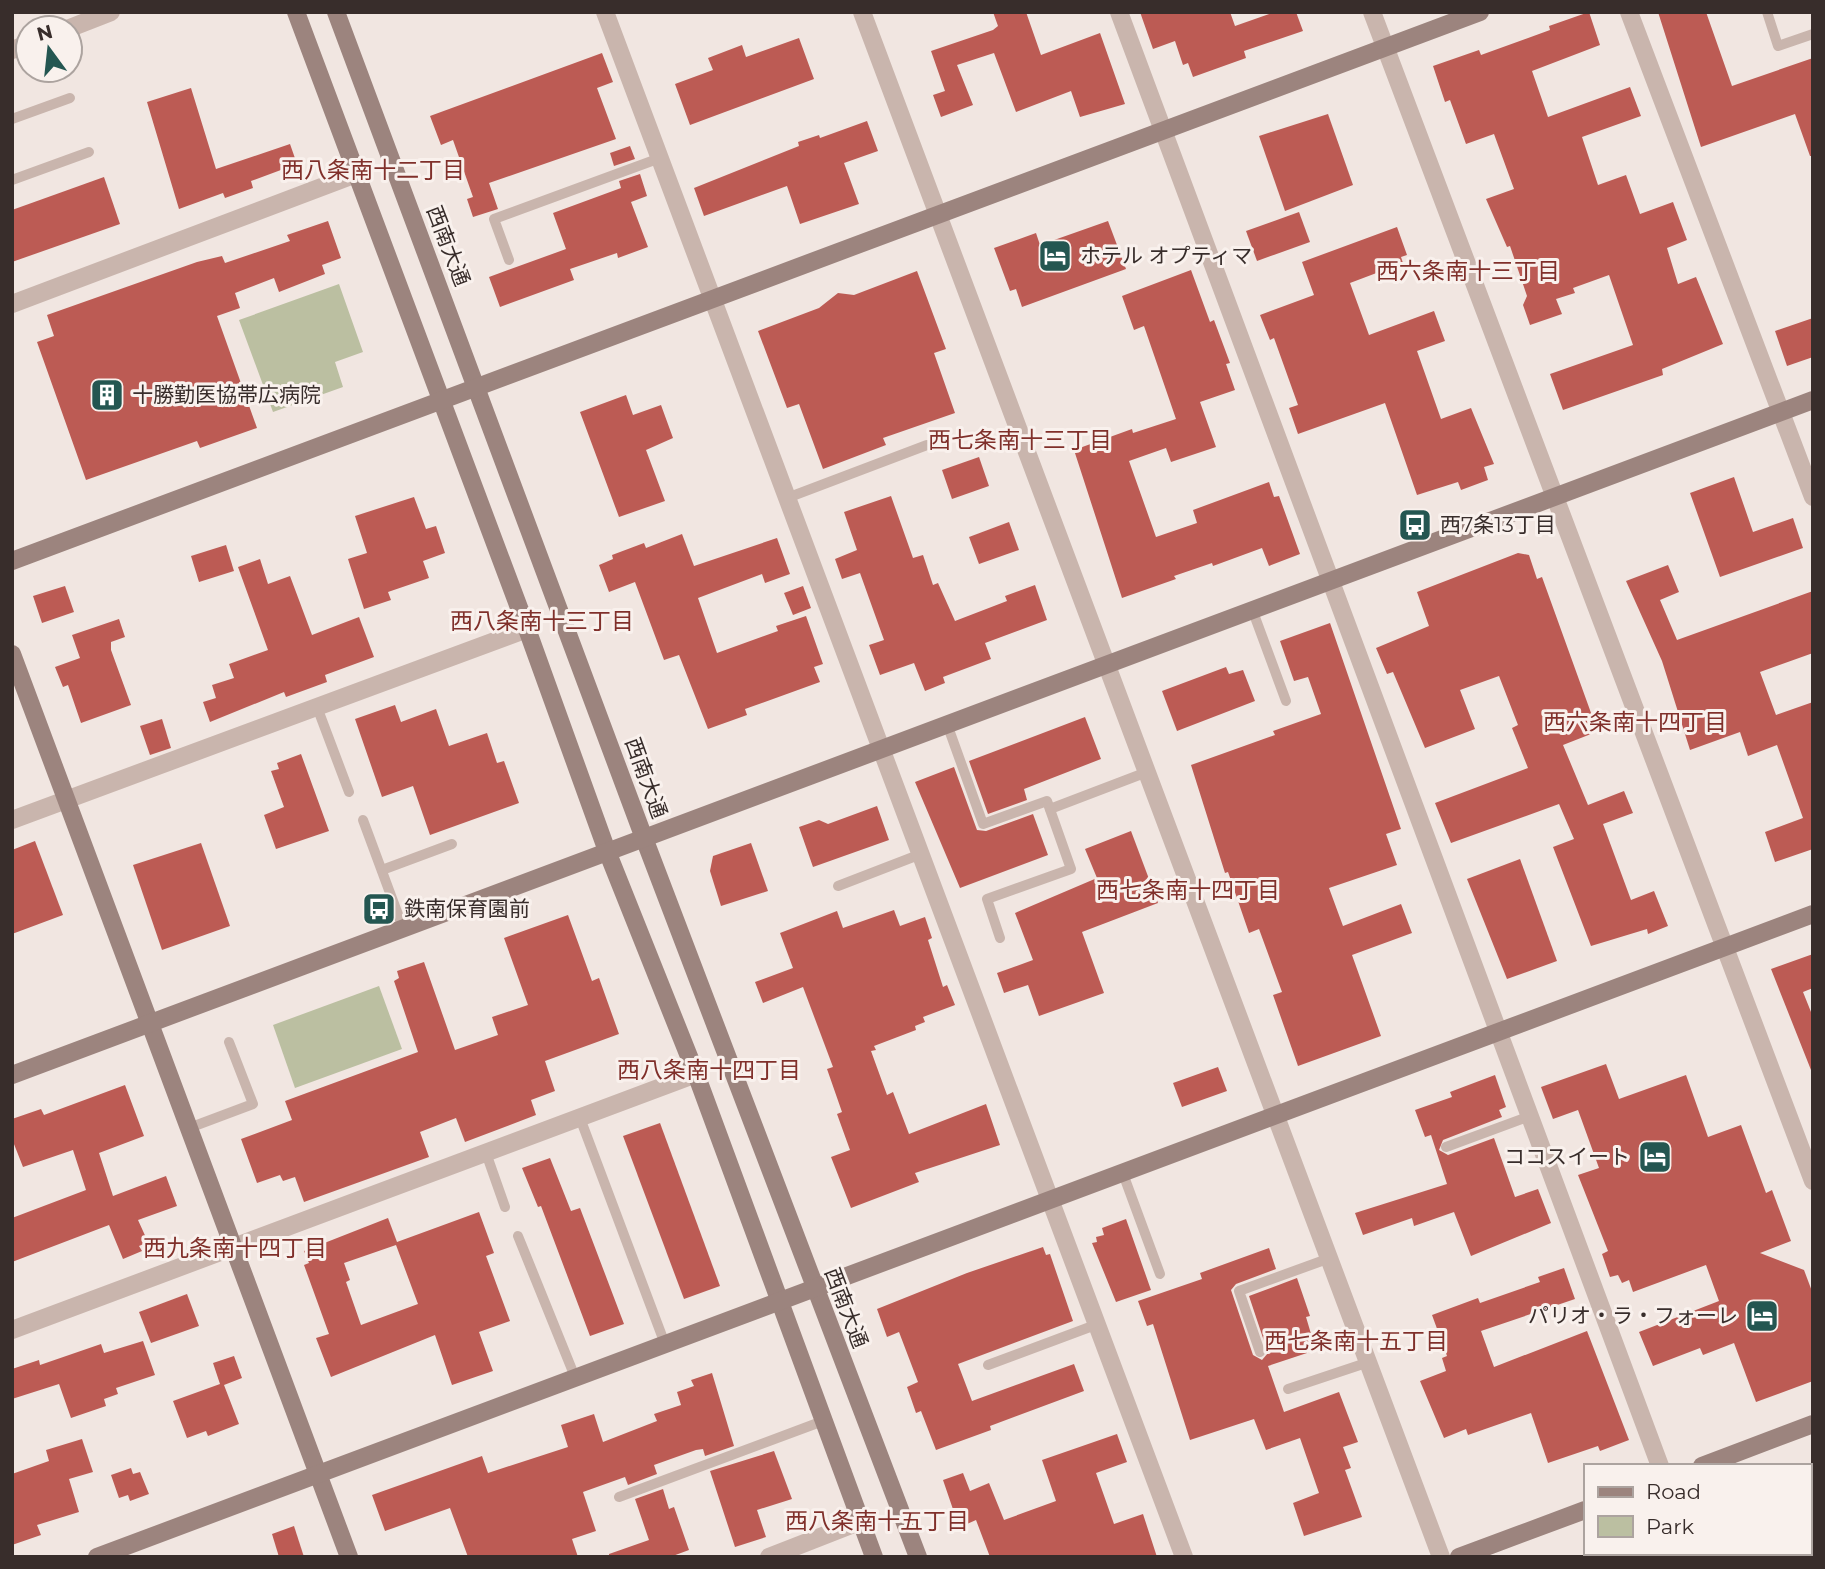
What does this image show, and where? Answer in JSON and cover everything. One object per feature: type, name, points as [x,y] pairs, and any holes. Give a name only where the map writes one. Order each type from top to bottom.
[{"type":"street","points":[[84,23],[111,12]]},
{"type":"street","points":[[296,12],[527,629],[607,852],[696,1074],[874,1557]]},
{"type":"street","name":"西南大通","points":[[336,12],[644,838],[918,1557]]},
{"type":"street","points":[[605,12],[1184,1557]]},
{"type":"street","points":[[862,12],[1441,1557]]},
{"type":"street","points":[[1119,12],[1659,1464]]},
{"type":"street","points":[[1372,12],[1813,1181]]},
{"type":"street","points":[[12,561],[1480,12]]},
{"type":"street","points":[[1629,12],[1813,497]]},
{"type":"street","points":[[12,303],[356,174]]},
{"type":"street","points":[[12,1075],[1813,400]]},
{"type":"street","points":[[12,820],[527,629]]},
{"type":"street","points":[[12,654],[349,1557]]},
{"type":"street","points":[[97,1557],[815,1289],[1051,1197],[1813,914]]},
{"type":"street","points":[[12,1330],[696,1074]]},
{"type":"street","points":[[1707,1464],[1813,1424]]},
{"type":"street","points":[[1459,1557],[1584,1510]]},
{"type":"street","points":[[769,1557],[861,1521]]},
{"type":"lane","points":[[1767,12],[1778,46],[1813,34]]},
{"type":"lane","points":[[12,119],[70,98]]},
{"type":"lane","points":[[12,180],[89,152]]},
{"type":"lane","points":[[509,260],[494,219],[660,158]]},
{"type":"lane","points":[[787,498],[927,445]]},
{"type":"lane","points":[[1252,609],[1286,701]]},
{"type":"lane","points":[[317,707],[349,792]]},
{"type":"lane","points":[[947,724],[983,824],[1047,801],[1071,869],[987,899],[1000,938]]},
{"type":"lane","points":[[1050,809],[1147,772]]},
{"type":"lane","points":[[363,820],[403,928]]},
{"type":"lane","points":[[382,870],[452,844]]},
{"type":"lane","points":[[838,886],[921,855]]},
{"type":"lane","points":[[190,1128],[253,1104],[229,1042]]},
{"type":"lane","points":[[1446,1147],[1530,1116]]},
{"type":"lane","points":[[580,1118],[665,1343]]},
{"type":"lane","points":[[486,1153],[505,1207]]},
{"type":"lane","points":[[1122,1171],[1160,1274]]},
{"type":"lane","points":[[518,1236],[575,1377]]},
{"type":"lane","points":[[1260,1352],[1239,1291],[1330,1258]]},
{"type":"lane","points":[[988,1365],[1098,1324]]},
{"type":"lane","points":[[1288,1389],[1369,1362]]},
{"type":"lane","points":[[619,1497],[823,1421]]},
{"type":"green space","points":[[339,284],[363,352],[335,362],[343,387],[273,412],[239,320]]},
{"type":"green space","points":[[379,986],[402,1049],[295,1088],[273,1025]]},
{"type":"building","points":[[993,12],[1026,12],[1041,55],[1100,33],[1125,104],[1080,117],[1071,91],[1016,112],[994,53],[957,65],[973,105],[941,117],[933,95],[945,91],[931,51],[993,30],[998,26]]},
{"type":"building","points":[[1140,12],[1230,12],[1235,26],[1275,12],[1296,12],[1303,31],[1244,51],[1246,58],[1193,77],[1188,63],[1183,65],[1175,41],[1153,49]]},
{"type":"building","points":[[1589,12],[1600,45],[1532,71],[1548,117],[1630,87],[1641,116],[1582,137],[1598,185],[1626,175],[1640,214],[1673,202],[1687,240],[1667,248],[1678,284],[1696,277],[1723,344],[1662,369],[1663,375],[1563,410],[1550,374],[1633,345],[1609,275],[1573,288],[1575,293],[1556,299],[1562,314],[1530,325],[1523,305],[1527,296],[1510,246],[1507,247],[1486,199],[1514,189],[1494,134],[1466,144],[1450,100],[1445,102],[1433,66],[1479,50],[1481,55],[1550,30],[1549,26]]},
{"type":"building","points":[[1658,12],[1706,12],[1732,86],[1813,58],[1813,156],[1810,156],[1795,114],[1701,147]]},
{"type":"building","points":[[799,38],[814,79],[690,125],[675,84],[713,70],[708,58],[742,45],[746,57]]},
{"type":"building","points":[[602,53],[613,82],[597,88],[616,139],[489,183],[498,209],[473,217],[467,199],[473,197],[453,140],[441,145],[430,116]]},
{"type":"building","points":[[191,88],[216,169],[290,144],[297,164],[251,181],[253,188],[225,198],[223,193],[179,209],[147,102]]},
{"type":"building","points":[[1328,114],[1353,185],[1285,211],[1259,136]]},
{"type":"building","points":[[867,121],[878,151],[844,163],[859,204],[800,224],[787,186],[704,216],[694,188],[799,146],[798,142],[819,135],[820,138]]},
{"type":"building","points":[[630,146],[635,159],[614,166],[610,153]]},
{"type":"building","points":[[640,174],[647,196],[631,202],[648,247],[618,258],[617,253],[570,269],[574,280],[500,307],[489,277],[566,249],[553,213],[621,188],[619,181]]},
{"type":"building","points":[[104,177],[120,224],[12,262],[12,210]]},
{"type":"building","points":[[1299,212],[1310,242],[1257,261],[1246,231]]},
{"type":"building","points":[[328,221],[341,258],[322,265],[325,274],[279,292],[274,278],[235,293],[240,308],[217,316],[257,428],[200,448],[197,441],[86,480],[37,342],[54,336],[47,315],[197,262],[222,256],[225,263],[290,241],[287,235]]},
{"type":"building","points":[[1108,221],[1126,269],[1022,307],[1016,289],[1010,291],[994,248],[1036,233],[1040,245]]},
{"type":"building","points":[[1397,227],[1407,255],[1401,257],[1403,263],[1350,283],[1369,335],[1434,311],[1445,341],[1417,351],[1441,419],[1471,408],[1494,464],[1484,467],[1488,480],[1461,490],[1458,482],[1417,495],[1385,403],[1298,434],[1289,408],[1298,405],[1274,338],[1270,340],[1260,315],[1314,295],[1302,262]]},
{"type":"building","points":[[1191,270],[1210,322],[1214,320],[1230,363],[1226,364],[1235,390],[1200,402],[1216,447],[1171,462],[1166,448],[1129,461],[1156,537],[1197,523],[1193,510],[1269,482],[1274,497],[1279,496],[1300,554],[1269,566],[1262,548],[1213,566],[1212,563],[1174,576],[1176,579],[1122,598],[1074,450],[1132,429],[1133,433],[1176,419],[1144,326],[1134,330],[1122,296]]},
{"type":"building","points":[[917,271],[946,349],[934,353],[955,413],[883,438],[886,445],[823,469],[799,404],[787,408],[758,331],[819,308],[838,293],[854,295]]},
{"type":"building","points":[[1813,318],[1813,357],[1787,366],[1775,331]]},
{"type":"building","points":[[626,395],[633,415],[661,405],[673,438],[646,450],[665,501],[619,517],[580,412]]},
{"type":"building","points":[[979,457],[989,486],[952,499],[942,470]]},
{"type":"building","points":[[1734,477],[1753,532],[1793,518],[1803,548],[1720,577],[1690,493]]},
{"type":"building","points":[[891,496],[913,558],[923,555],[933,585],[938,583],[955,621],[1007,601],[1005,596],[1035,585],[1047,620],[985,643],[991,659],[943,677],[945,683],[925,691],[914,663],[880,675],[869,645],[884,640],[860,573],[842,579],[835,559],[857,550],[844,512]]},
{"type":"building","points":[[414,497],[426,529],[436,526],[445,553],[423,561],[429,578],[388,592],[391,600],[364,609],[348,559],[367,553],[355,516]]},
{"type":"building","points":[[1009,522],[1019,550],[979,564],[969,537]]},
{"type":"building","points":[[682,534],[694,566],[777,538],[790,574],[765,583],[762,574],[698,598],[717,653],[778,631],[776,626],[806,616],[823,664],[814,667],[820,682],[745,709],[747,715],[708,729],[679,655],[664,660],[635,582],[609,592],[599,565],[613,559],[612,555],[644,543],[646,548]]},
{"type":"building","points":[[226,545],[234,571],[199,582],[191,556]]},
{"type":"building","points":[[1518,553],[1529,555],[1537,579],[1542,577],[1595,724],[1588,726],[1591,734],[1563,745],[1588,805],[1624,791],[1633,813],[1603,824],[1631,900],[1654,891],[1668,926],[1648,934],[1647,929],[1591,946],[1553,847],[1574,839],[1559,804],[1451,843],[1435,803],[1528,768],[1512,728],[1518,725],[1499,676],[1460,690],[1475,729],[1425,748],[1393,672],[1387,674],[1376,648],[1429,626],[1417,592]]},
{"type":"building","points":[[260,559],[268,584],[290,576],[312,635],[359,617],[374,657],[325,675],[327,682],[286,697],[284,692],[210,722],[203,702],[216,698],[212,685],[234,678],[229,664],[268,650],[238,567]]},
{"type":"building","points":[[1668,565],[1679,592],[1660,600],[1677,640],[1813,591],[1813,653],[1760,672],[1776,715],[1813,702],[1813,849],[1775,862],[1765,832],[1803,818],[1777,745],[1748,756],[1740,732],[1690,750],[1662,661],[1626,581]]},
{"type":"building","points":[[65,586],[74,612],[42,623],[33,596]]},
{"type":"building","points":[[803,586],[811,608],[793,615],[784,593]]},
{"type":"building","points":[[119,619],[125,637],[111,642],[111,650],[131,705],[81,723],[68,685],[63,687],[55,667],[80,658],[72,635]]},
{"type":"building","points":[[1330,623],[1401,829],[1386,834],[1397,865],[1329,888],[1343,926],[1401,904],[1412,933],[1352,955],[1381,1036],[1298,1066],[1273,995],[1282,992],[1259,929],[1249,933],[1228,872],[1225,873],[1191,765],[1275,735],[1273,731],[1321,714],[1308,677],[1294,681],[1280,641]]},
{"type":"building","points":[[1226,667],[1229,674],[1243,670],[1255,701],[1177,731],[1162,691]]},
{"type":"building","points":[[395,705],[401,722],[436,709],[449,746],[487,733],[497,763],[504,761],[519,803],[430,835],[413,786],[382,797],[355,719]]},
{"type":"building","points":[[1085,717],[1101,759],[1024,789],[1027,800],[988,814],[969,761]]},
{"type":"building","points":[[162,719],[171,748],[150,755],[140,726]]},
{"type":"building","points":[[301,754],[329,831],[276,849],[264,815],[284,807],[271,771],[279,769],[277,763]]},
{"type":"building","points":[[954,767],[977,830],[986,831],[1033,814],[1048,855],[960,888],[915,782]]},
{"type":"building","points":[[877,806],[889,840],[813,867],[799,827],[819,820],[828,824]]},
{"type":"building","points":[[1131,831],[1158,903],[1082,932],[1104,993],[1039,1016],[1028,985],[1004,993],[997,973],[1033,960],[1015,913],[1097,878],[1085,849]]},
{"type":"building","points":[[35,841],[63,915],[12,934],[12,850]]},
{"type":"building","points":[[201,843],[230,926],[162,950],[133,865]]},
{"type":"building","points":[[751,843],[768,891],[721,906],[710,871],[713,856]]},
{"type":"building","points":[[1520,859],[1557,961],[1507,979],[1467,879]]},
{"type":"building","points":[[894,910],[900,926],[925,917],[932,938],[928,940],[943,987],[947,985],[955,1005],[923,1017],[925,1022],[915,1026],[916,1030],[874,1046],[876,1050],[871,1051],[887,1095],[893,1092],[909,1134],[986,1104],[1000,1145],[915,1173],[919,1182],[851,1208],[831,1157],[850,1150],[837,1114],[842,1112],[827,1069],[833,1067],[803,987],[763,1003],[755,982],[793,968],[780,933],[837,911],[843,928]]},
{"type":"building","points":[[568,915],[592,981],[599,978],[619,1034],[545,1061],[555,1091],[531,1100],[536,1115],[465,1142],[456,1118],[420,1132],[429,1157],[304,1202],[295,1177],[283,1181],[280,1175],[257,1183],[241,1139],[292,1120],[285,1101],[418,1052],[394,981],[399,978],[397,971],[424,962],[455,1050],[498,1035],[492,1017],[528,1005],[504,938]]},
{"type":"building","points":[[1813,954],[1813,988],[1803,992],[1813,1017],[1811,1070],[1771,969]]},
{"type":"building","points":[[1606,1064],[1619,1099],[1686,1075],[1708,1137],[1741,1125],[1766,1193],[1772,1190],[1791,1241],[1760,1253],[1804,1270],[1813,1294],[1813,1381],[1756,1402],[1734,1343],[1703,1355],[1700,1348],[1653,1366],[1639,1332],[1719,1301],[1706,1265],[1633,1292],[1629,1280],[1622,1283],[1618,1275],[1610,1277],[1602,1254],[1608,1251],[1578,1175],[1599,1168],[1578,1110],[1553,1119],[1541,1087]]},
{"type":"building","points":[[1218,1067],[1227,1091],[1182,1107],[1173,1083]]},
{"type":"building","points":[[1495,1075],[1506,1107],[1499,1110],[1502,1117],[1443,1140],[1439,1150],[1448,1155],[1494,1138],[1515,1197],[1538,1189],[1551,1223],[1471,1256],[1454,1212],[1414,1226],[1412,1218],[1363,1235],[1355,1213],[1447,1184],[1431,1135],[1425,1137],[1415,1110],[1452,1097],[1450,1092]]},
{"type":"building","points":[[125,1085],[144,1136],[99,1153],[113,1196],[166,1176],[177,1206],[138,1220],[148,1242],[139,1246],[142,1251],[123,1259],[109,1225],[12,1262],[12,1218],[86,1190],[73,1150],[23,1167],[12,1139],[12,1119],[41,1109],[44,1115]]},
{"type":"building","points":[[660,1123],[720,1286],[684,1299],[623,1136]]},
{"type":"building","points":[[550,1158],[571,1211],[580,1208],[624,1324],[590,1336],[541,1206],[538,1207],[522,1168]]},
{"type":"building","points":[[479,1212],[494,1253],[486,1256],[510,1321],[479,1332],[493,1371],[452,1385],[435,1335],[331,1377],[316,1338],[329,1334],[304,1265],[309,1263],[304,1251],[388,1218],[397,1242]],"holes":[[[396,1245],[418,1304],[361,1325],[346,1282],[350,1280],[344,1263]]]},
{"type":"building","points":[[1126,1219],[1151,1290],[1116,1302],[1092,1243],[1097,1242],[1096,1237],[1104,1235],[1102,1228]]},
{"type":"building","points":[[1043,1247],[1046,1255],[1050,1254],[1073,1321],[958,1364],[972,1401],[1074,1364],[1084,1391],[990,1426],[991,1430],[936,1450],[921,1411],[916,1413],[907,1387],[918,1382],[899,1332],[887,1337],[877,1309],[967,1273]]},
{"type":"building","points":[[1269,1248],[1276,1269],[1236,1284],[1231,1290],[1253,1355],[1262,1360],[1268,1353],[1249,1296],[1297,1278],[1310,1316],[1306,1317],[1314,1344],[1305,1346],[1307,1353],[1268,1366],[1284,1412],[1339,1392],[1358,1442],[1343,1447],[1351,1468],[1345,1470],[1362,1517],[1304,1536],[1293,1503],[1319,1493],[1300,1438],[1266,1450],[1254,1419],[1190,1440],[1153,1324],[1147,1326],[1138,1301],[1202,1279],[1200,1273]]},
{"type":"building","points":[[1564,1268],[1575,1299],[1481,1331],[1494,1367],[1587,1331],[1629,1440],[1600,1451],[1598,1446],[1548,1463],[1531,1413],[1468,1435],[1466,1429],[1444,1438],[1420,1381],[1446,1371],[1442,1358],[1447,1356],[1432,1315],[1478,1298],[1480,1303],[1540,1282],[1538,1277]]},
{"type":"building","points":[[187,1294],[199,1326],[151,1343],[139,1312]]},
{"type":"building","points":[[143,1341],[155,1375],[116,1388],[118,1394],[104,1399],[106,1406],[71,1418],[59,1384],[12,1399],[12,1369],[39,1360],[40,1365],[101,1344],[104,1353]]},
{"type":"building","points":[[234,1356],[242,1378],[224,1385],[239,1424],[208,1436],[206,1431],[187,1438],[173,1401],[220,1384],[213,1363]]},
{"type":"building","points":[[712,1373],[734,1446],[705,1456],[703,1449],[696,1450],[654,1465],[657,1474],[628,1485],[625,1477],[583,1492],[596,1531],[572,1539],[578,1557],[468,1557],[450,1508],[385,1531],[372,1495],[482,1456],[488,1473],[568,1447],[561,1425],[594,1414],[603,1442],[657,1421],[654,1414],[681,1405],[677,1392],[694,1386],[691,1380]]},
{"type":"building","points":[[1117,1434],[1127,1462],[1096,1473],[1114,1524],[1143,1514],[1157,1557],[990,1557],[976,1520],[967,1524],[965,1518],[957,1521],[943,1480],[963,1473],[970,1491],[989,1483],[1004,1520],[1056,1501],[1042,1460]]},
{"type":"building","points":[[82,1439],[93,1472],[69,1479],[79,1512],[37,1525],[41,1535],[12,1545],[12,1474],[49,1461],[46,1450]]},
{"type":"building","points":[[774,1451],[792,1499],[757,1510],[766,1537],[735,1547],[710,1471]]},
{"type":"building","points":[[131,1468],[133,1474],[140,1472],[149,1494],[130,1501],[128,1495],[119,1498],[111,1475]]},
{"type":"building","points":[[663,1489],[669,1509],[674,1507],[689,1550],[670,1557],[609,1557],[609,1554],[649,1540],[635,1499]]},
{"type":"building","points":[[294,1526],[304,1557],[279,1557],[272,1534]]},
{"type":"place","name":"ホテル オプティマ","points":[[1055,256]]},
{"type":"place","name":"十勝勤医協帯広病院","points":[[107,395]]},
{"type":"place","name":"西7条13丁目","points":[[1415,525]]},
{"type":"place","name":"鉄南保育園前","points":[[379,909]]},
{"type":"place","name":"ココスイート","points":[[1655,1157]]},
{"type":"place","name":"パリオ・ラ・フォーレ","points":[[1762,1316]]},
{"type":"district","name":"西八条南十二丁目","points":[[373,170]]},
{"type":"district","name":"西六条南十三丁目","points":[[1468,271]]},
{"type":"district","name":"西七条南十三丁目","points":[[1020,440]]},
{"type":"district","name":"西八条南十三丁目","points":[[542,621]]},
{"type":"district","name":"西六条南十四丁目","points":[[1635,722]]},
{"type":"district","name":"西七条南十四丁目","points":[[1188,890]]},
{"type":"district","name":"西八条南十四丁目","points":[[709,1070]]},
{"type":"district","name":"西九条南十四丁目","points":[[235,1248]]},
{"type":"district","name":"西七条南十五丁目","points":[[1356,1341]]},
{"type":"district","name":"西八条南十五丁目","points":[[877,1521]]}]
